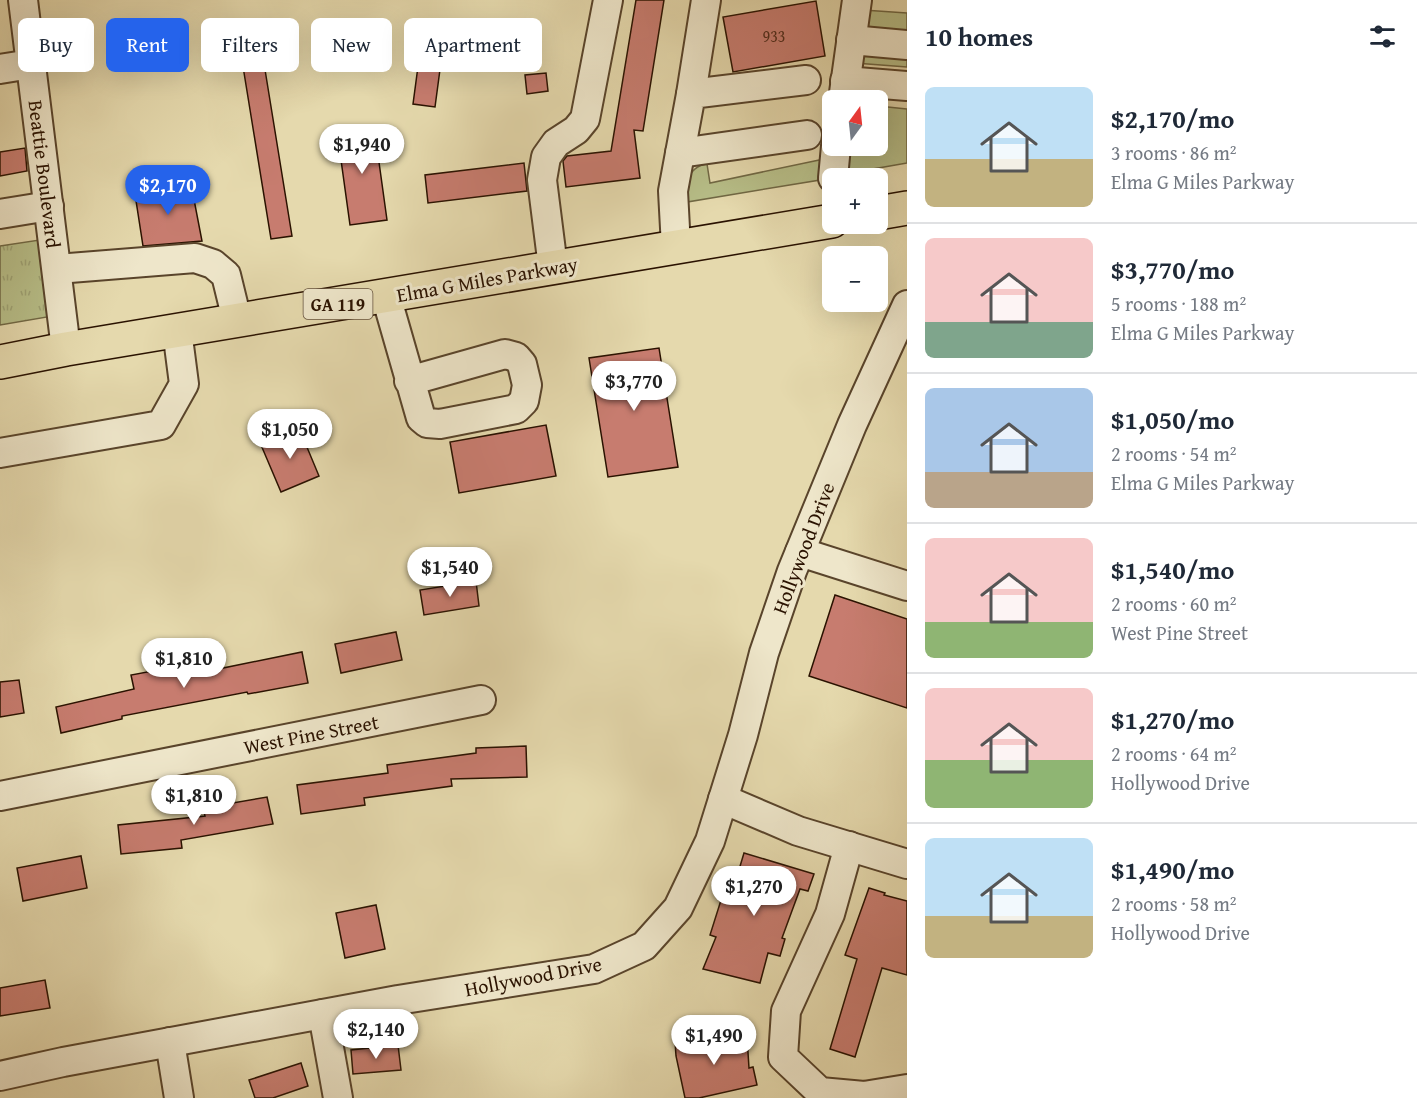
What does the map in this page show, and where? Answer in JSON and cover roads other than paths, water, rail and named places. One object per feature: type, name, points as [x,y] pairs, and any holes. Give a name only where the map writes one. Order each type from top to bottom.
[{"type":"main road","points":[[888,211],[907,208]]},
{"type":"main road","name":"Elma G Miles Parkway","points":[[0,362],[822,222]]},
{"type":"street","name":"Beattie Boulevard","points":[[23,0],[25,18]]},
{"type":"street","points":[[553,267],[542,180],[546,158],[556,143],[576,130],[585,119],[608,0]]},
{"type":"street","points":[[676,247],[673,191],[706,0]]},
{"type":"street","points":[[844,90],[857,0]]},
{"type":"street","points":[[851,40],[907,45]]},
{"type":"street","points":[[0,69],[18,66]]},
{"type":"street","name":"Beattie Boulevard","points":[[32,72],[66,349]]},
{"type":"street","points":[[691,94],[806,80]]},
{"type":"street","points":[[857,90],[907,86]]},
{"type":"street","points":[[680,153],[807,135]]},
{"type":"street","points":[[0,214],[49,206]]},
{"type":"street","points":[[57,269],[195,258],[213,264],[226,275],[237,320]]},
{"type":"street","points":[[386,296],[409,381]]},
{"type":"street","name":"Hollywood Drive","points":[[0,1076],[63,1062],[417,997],[594,969],[644,946],[678,908],[710,841],[743,735],[764,653],[800,552],[852,425],[907,305]]},
{"type":"street","points":[[0,453],[162,425],[184,384],[177,330]]},
{"type":"street","points":[[800,552],[907,586]]},
{"type":"street","name":"West Pine Street","points":[[0,796],[481,700]]},
{"type":"street","points":[[723,799],[798,831],[907,864]]},
{"type":"street","points":[[849,846],[830,914],[786,1011],[783,1057],[820,1092],[864,1096],[907,1089]]},
{"type":"street","points":[[323,1014],[338,1098]]},
{"type":"street","points":[[170,1042],[179,1098]]}]
